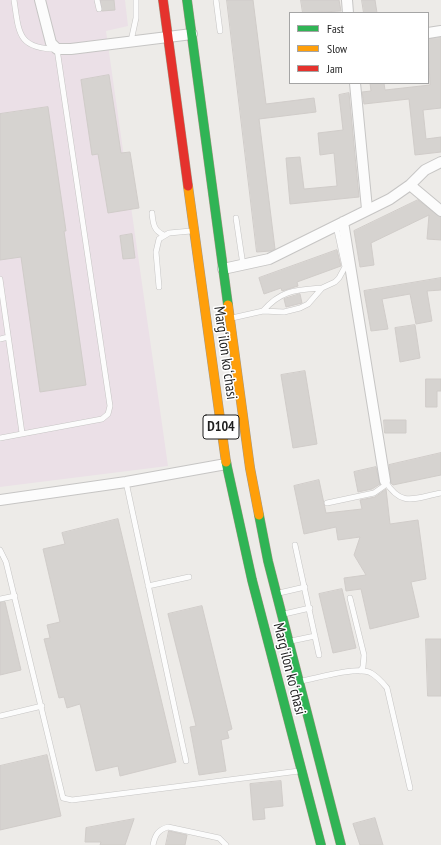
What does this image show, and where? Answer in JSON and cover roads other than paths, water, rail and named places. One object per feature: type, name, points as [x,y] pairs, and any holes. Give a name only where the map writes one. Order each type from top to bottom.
[{"type":"main road","name":"Margʻilon koʻchasi","points":[[163,0],[166,37],[226,464],[252,580],[321,845]]},
{"type":"main road","name":"Margʻilon koʻchasi","points":[[189,0],[192,34],[229,319],[250,468],[268,561],[341,845]]},
{"type":"street","points":[[40,0],[51,43],[57,49],[70,49],[192,34]]},
{"type":"street","points":[[346,0],[348,12]]},
{"type":"street","points":[[429,33],[441,31]]},
{"type":"street","points":[[355,84],[367,209]]},
{"type":"street","points":[[223,269],[269,259],[367,209],[390,199],[410,185],[425,170],[441,162]]},
{"type":"street","points":[[410,185],[441,211]]},
{"type":"street","points":[[340,224],[385,481]]},
{"type":"street","points":[[0,500],[126,482],[226,464]]},
{"type":"lane","points":[[0,438],[102,419],[108,414],[110,406],[57,49],[37,47],[27,42],[21,36],[14,0]]},
{"type":"lane","points":[[97,0],[99,9]]},
{"type":"lane","points":[[131,41],[136,18],[136,0]]},
{"type":"lane","points":[[216,0],[220,31]]},
{"type":"lane","points":[[152,213],[157,233],[164,235],[194,231]]},
{"type":"lane","points":[[236,218],[243,265]]},
{"type":"lane","points":[[229,319],[262,311],[284,312],[300,308],[308,304],[322,288],[339,278],[345,267],[340,224]]},
{"type":"lane","points":[[159,287],[156,252],[159,239],[164,235]]},
{"type":"lane","points":[[0,279],[22,433]]},
{"type":"lane","points":[[262,311],[274,299],[285,293],[298,290],[322,288]]},
{"type":"lane","points":[[0,339],[8,337]]},
{"type":"lane","points":[[385,481],[394,494],[404,500],[441,494]]},
{"type":"lane","points":[[327,503],[374,493],[384,486],[385,481]]},
{"type":"lane","points":[[126,482],[186,761]]},
{"type":"lane","points":[[295,546],[320,655]]},
{"type":"lane","points":[[0,550],[6,562],[15,596],[62,795],[66,800],[302,771]]},
{"type":"lane","points":[[148,586],[189,577]]},
{"type":"lane","points":[[276,594],[305,587]]},
{"type":"lane","points":[[0,600],[15,596]]},
{"type":"lane","points":[[350,598],[364,655],[363,667],[360,671]]},
{"type":"lane","points":[[281,614],[310,608]]},
{"type":"lane","points":[[288,641],[315,636]]},
{"type":"lane","points":[[298,681],[360,671],[370,673],[379,678],[387,688],[410,788]]},
{"type":"lane","points":[[0,716],[42,706]]},
{"type":"lane","points":[[153,845],[155,835],[161,829],[168,827],[219,838],[226,845]]}]
